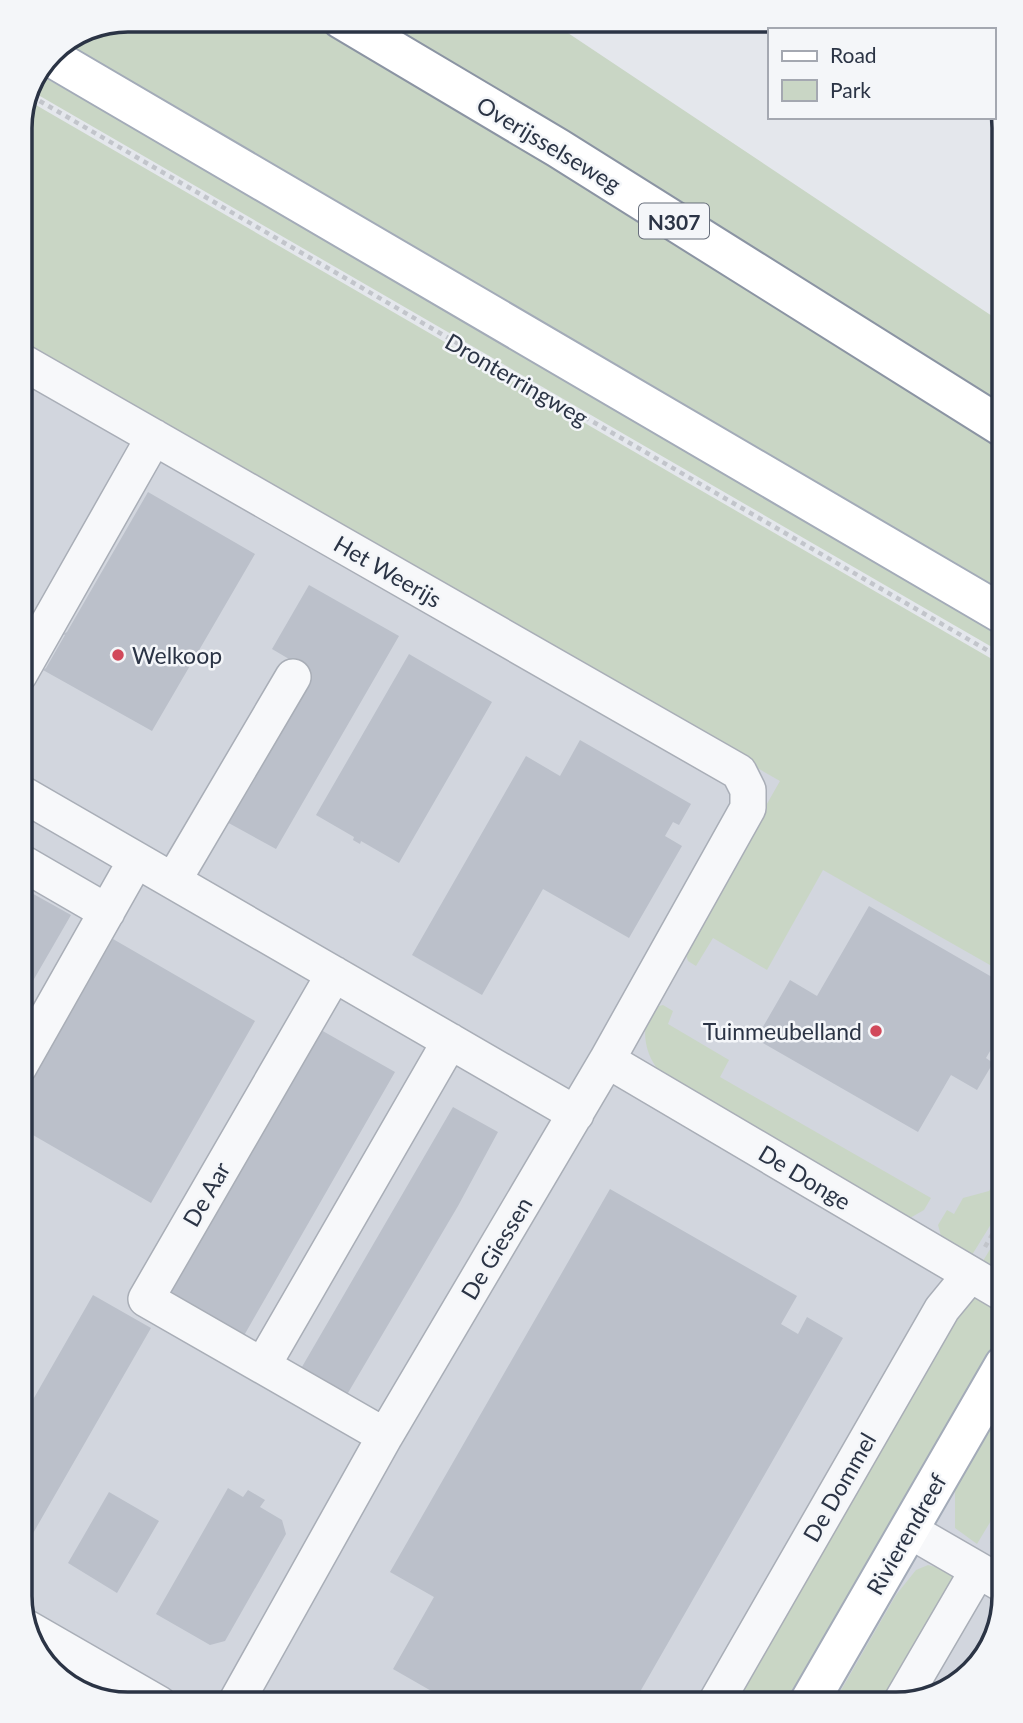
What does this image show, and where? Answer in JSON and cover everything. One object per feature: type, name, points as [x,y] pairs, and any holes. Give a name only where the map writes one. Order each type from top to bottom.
[{"type":"main road","name":"Overijsselseweg","points":[[363,32],[558,148],[992,420]]},
{"type":"main road","name":"Dronterringweg","points":[[59,62],[992,608]]},
{"type":"main road","name":"Rivierendreef","points":[[815,1692],[992,1386]]},
{"type":"street","name":"Het Weerijs","points":[[32,367],[739,772],[748,790]]},
{"type":"street","points":[[32,652],[154,437]]},
{"type":"street","points":[[173,881],[292,677]]},
{"type":"street","name":"De Giessen","points":[[242,1691],[386,1436],[607,1060],[748,807],[748,790]]},
{"type":"street","points":[[32,800],[576,1114]]},
{"type":"street","points":[[32,1044],[136,860]]},
{"type":"street","points":[[32,868],[107,912]]},
{"type":"street","name":"De Aar","points":[[334,974],[146,1298],[386,1436]]},
{"type":"street","points":[[262,1365],[450,1041]]},
{"type":"street","name":"De Donge","points":[[607,1060],[992,1287]]},
{"type":"street","name":"De Dommel","points":[[722,1692],[942,1308],[970,1275]]},
{"type":"street","points":[[909,1530],[991,1577],[909,1690]]},
{"type":"street","points":[[40,1636],[136,1691]]},
{"type":"path","name":"Dronterringweg","points":[[36,99],[992,653]]},
{"type":"shaded area","points":[[32,139],[992,701],[992,1596],[990,1614],[982,1638],[959,1668],[938,1682],[914,1690],[895,1692],[121,1691],[85,1682],[74,1675],[55,1659],[41,1638],[32,1608]]},
{"type":"green space","points":[[331,32],[992,440],[992,588],[68,54],[91,39],[109,33]]},
{"type":"green space","points":[[402,32],[566,32],[992,316],[992,396]]},
{"type":"green space","points":[[46,78],[222,177],[992,622],[992,647],[38,95]]},
{"type":"green space","points":[[35,104],[992,659],[992,966],[823,870],[767,970],[713,938],[696,966],[688,961],[684,949],[780,781],[32,352],[32,121]]},
{"type":"green space","points":[[663,1005],[673,1011],[668,1024],[729,1060],[720,1077],[931,1198],[924,1210],[910,1218],[661,1074],[651,1059],[645,1034],[651,1008]]},
{"type":"green space","points":[[992,1186],[992,1222],[972,1255],[941,1236],[938,1225],[947,1210],[954,1214],[963,1198],[989,1191]]},
{"type":"green space","points":[[992,1246],[992,1264],[983,1261]]},
{"type":"green space","points":[[976,1296],[992,1310],[992,1351],[797,1692],[736,1692],[956,1305]]},
{"type":"green space","points":[[992,1415],[992,1519],[977,1544],[955,1528],[955,1480]]},
{"type":"green space","points":[[928,1565],[948,1570],[955,1582],[893,1692],[840,1692],[896,1595],[916,1570]]},
{"type":"building","points":[[148,492],[255,554],[152,731],[43,670]]},
{"type":"building","points":[[309,585],[399,636],[276,849],[225,821],[311,672],[272,649]]},
{"type":"building","points":[[409,654],[492,702],[399,863],[361,841],[360,844],[353,840],[354,837],[316,815]]},
{"type":"building","points":[[580,740],[691,804],[679,825],[673,822],[665,836],[682,846],[629,938],[543,889],[482,995],[412,955],[526,756],[560,776]]},
{"type":"building","points":[[32,893],[71,915],[32,982]]},
{"type":"building","points":[[869,906],[992,977],[992,1048],[986,1058],[992,1065],[977,1090],[951,1075],[918,1132],[756,1039],[790,980],[817,996]]},
{"type":"building","points":[[113,939],[255,1021],[151,1203],[32,1134],[32,1080]]},
{"type":"building","points":[[321,1030],[395,1072],[242,1339],[167,1296]]},
{"type":"building","points":[[453,1107],[498,1132],[458,1206],[345,1398],[299,1372]]},
{"type":"building","points":[[610,1189],[797,1296],[781,1324],[798,1334],[807,1317],[843,1338],[640,1692],[432,1691],[393,1669],[434,1597],[390,1572]]},
{"type":"building","points":[[93,1295],[151,1328],[32,1535],[32,1401]]},
{"type":"building","points":[[228,1488],[243,1497],[248,1490],[265,1500],[260,1507],[282,1520],[286,1534],[225,1641],[210,1645],[156,1614]]},
{"type":"building","points":[[109,1492],[159,1521],[117,1593],[68,1563]]},
{"type":"place","name":"Welkoop","points":[[118,655]]},
{"type":"place","name":"Tuinmeubelland","points":[[876,1031]]}]
